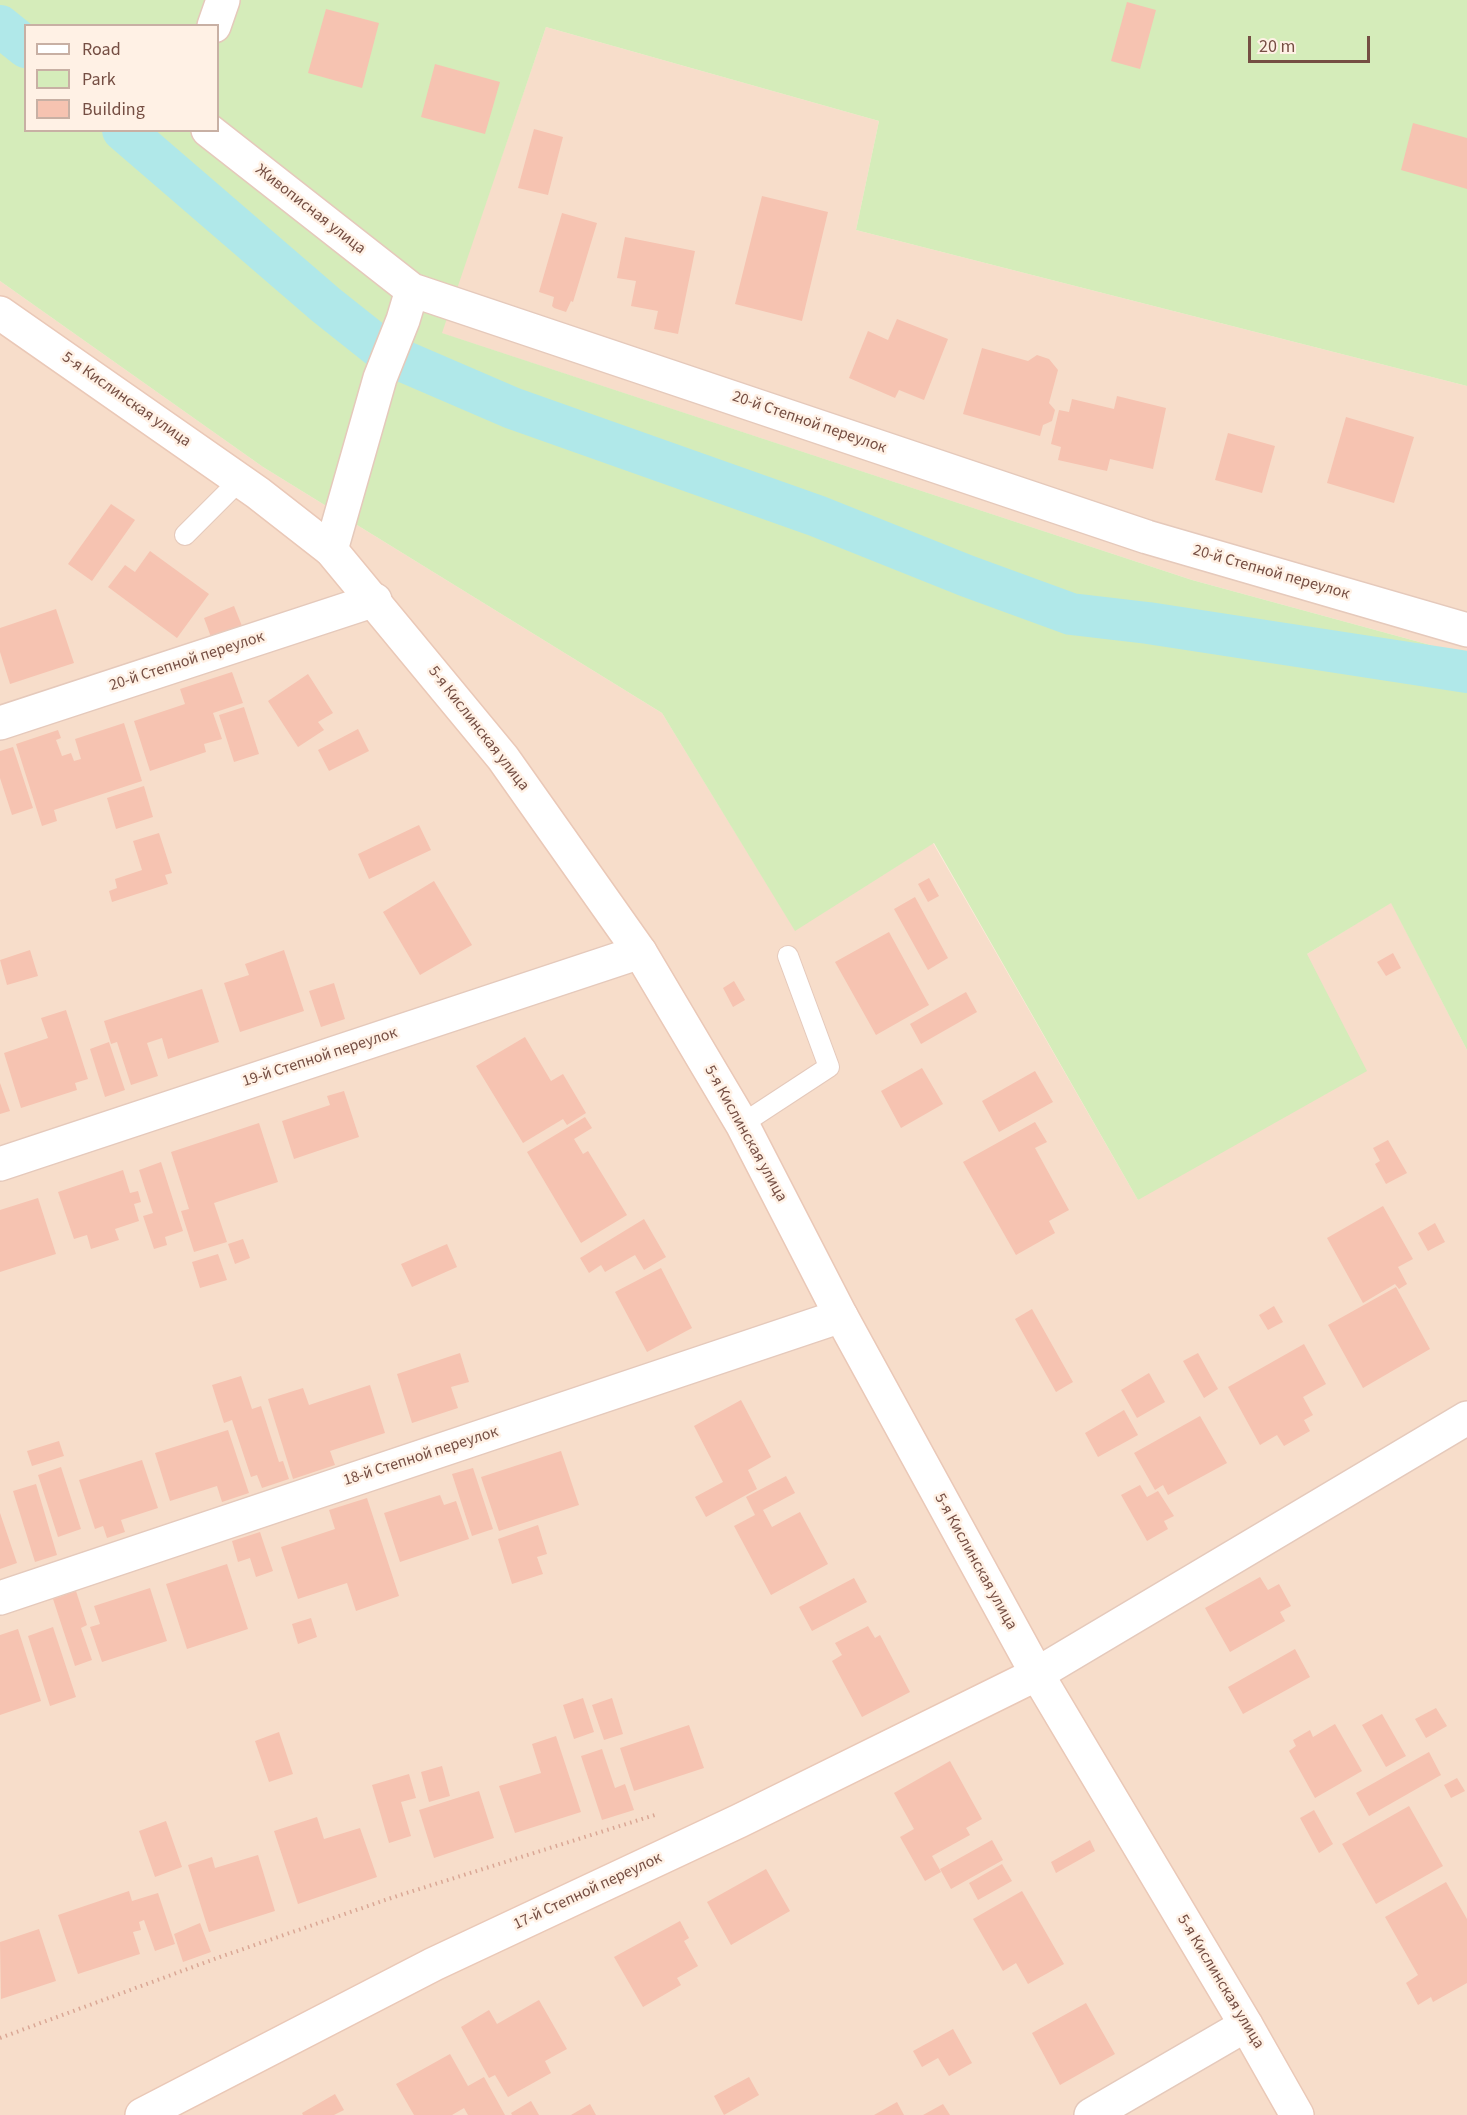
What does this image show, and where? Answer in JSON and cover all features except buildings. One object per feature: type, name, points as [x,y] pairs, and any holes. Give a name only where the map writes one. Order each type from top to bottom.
[{"type":"street","points":[[215,24],[223,0]]},
{"type":"street","name":"Живописная улица","points":[[211,132],[412,290]]},
{"type":"street","points":[[331,550],[380,378],[412,290]]},
{"type":"street","name":"20-й Степной переулок","points":[[412,290],[1147,537],[1467,630]]},
{"type":"street","name":"5-я Кислинская улица","points":[[0,313],[240,480],[331,550],[375,600],[503,758],[640,952],[742,1124],[842,1316],[1037,1674],[1297,2115]]},
{"type":"street","name":"20-й Степной переулок","points":[[0,723],[375,600]]},
{"type":"street","name":"19-й Степной переулок","points":[[0,1164],[640,952]]},
{"type":"street","name":"18-й Степной переулок","points":[[0,1598],[842,1316]]},
{"type":"street","name":"17-й Степной переулок","points":[[142,2115],[434,1964],[739,1821],[1037,1674],[1467,1418]]},
{"type":"street","points":[[1091,2115],[1246,2025]]},
{"type":"lane","points":[[185,536],[240,480]]},
{"type":"lane","points":[[742,1124],[829,1067],[788,956]]},
{"type":"path","points":[[0,2038],[220,1957],[397,1896],[664,1812]]},
{"type":"shaded area","points":[[546,27],[879,121],[856,230],[1467,386],[1467,655],[1192,580],[441,333]]},
{"type":"shaded area","points":[[0,281],[263,467],[662,713],[795,930],[933,843],[1138,1200],[1307,954],[1391,902],[1467,1050],[1467,2115],[0,2115]]},
{"type":"green space","points":[[0,0],[1467,0],[1467,386],[856,230],[879,121],[546,27],[442,333],[1192,580],[1467,655],[1467,1050],[1391,903],[1307,954],[1367,1071],[1138,1200],[934,843],[795,931],[662,713],[263,467],[0,281]]},
{"type":"waterway","points":[[0,26],[24,45]]},
{"type":"waterway","points":[[125,132],[326,305],[389,355],[512,408],[817,516],[967,576],[1071,614],[1148,623],[1467,672]]}]
